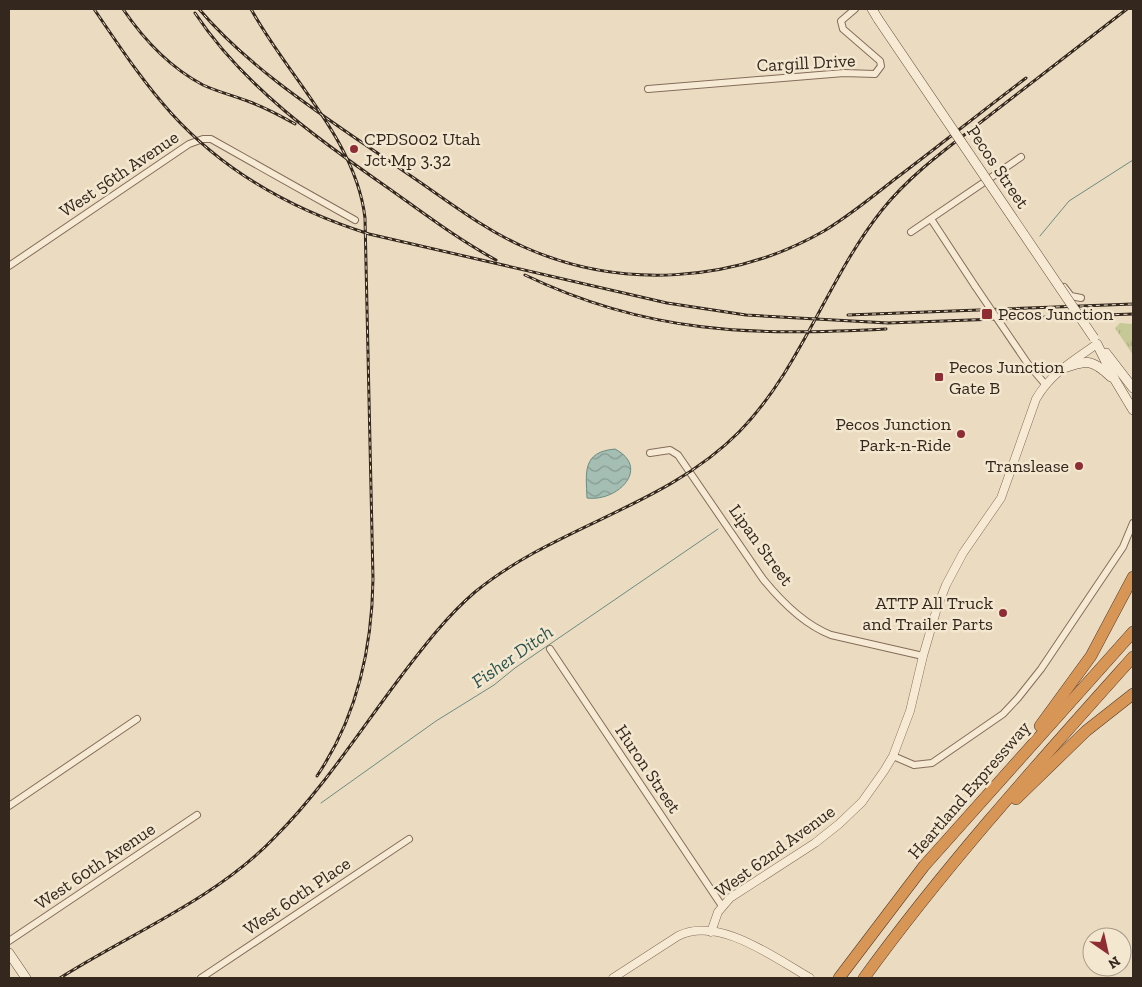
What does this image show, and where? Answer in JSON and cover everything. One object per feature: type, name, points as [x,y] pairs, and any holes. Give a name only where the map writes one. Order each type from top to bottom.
[{"type":"highway","points":[[924,866],[1067,692],[1091,656],[1133,577]]},
{"type":"highway","name":"Heartland Expressway","points":[[839,978],[924,866],[1133,632]]},
{"type":"highway","name":"Heartland Expressway","points":[[864,978],[1005,800],[1133,657]]},
{"type":"highway","points":[[959,858],[1072,744],[1101,717],[1133,694]]},
{"type":"main road","name":"Pecos Street","points":[[872,9],[1096,341],[1133,388]]},
{"type":"main road","name":"Pecos Street","points":[[1096,341],[1115,380],[1133,410]]},
{"type":"main road","points":[[1061,369],[1089,361],[1098,365],[1115,380]]},
{"type":"main road","points":[[9,953],[26,978]]},
{"type":"street","name":"Cargill Drive","points":[[648,89],[844,73],[875,74],[880,66],[880,61],[843,29],[842,21],[855,9]]},
{"type":"street","name":"West 56th Avenue","points":[[9,266],[189,144],[203,139],[211,139],[355,220]]},
{"type":"street","points":[[911,232],[1021,158]]},
{"type":"street","points":[[989,180],[1071,296],[1081,298]]},
{"type":"street","points":[[930,219],[1028,364],[1045,384],[1096,341]]},
{"type":"street","name":"West 62nd Avenue","points":[[711,932],[713,921],[722,906],[739,891],[815,843],[862,802],[893,756],[910,711],[923,656],[946,585],[963,553],[1001,498],[1033,408],[1045,384]]},
{"type":"street","name":"Lipan Street","points":[[650,453],[670,450],[678,455],[763,579],[812,626],[831,634],[923,656]]},
{"type":"street","points":[[893,756],[914,765],[928,764],[1003,714],[1040,669],[1123,547],[1133,523]]},
{"type":"street","name":"Huron Street","points":[[550,649],[722,906]]},
{"type":"street","points":[[9,806],[137,719]]},
{"type":"street","name":"West 60th Avenue","points":[[9,941],[197,815]]},
{"type":"street","name":"West 60th Place","points":[[202,978],[410,839]]},
{"type":"street","points":[[613,978],[687,932],[711,932],[741,940],[810,978]]},
{"type":"green space","points":[[1120,323],[1133,324],[1133,355],[1115,328]]},
{"type":"water","points":[[615,449],[625,457],[630,465],[630,474],[626,482],[610,495],[599,498],[587,498],[586,480],[588,465],[591,459],[604,451]]},
{"type":"waterway","name":"Fisher Ditch","points":[[1040,236],[1069,201],[1133,160]]},
{"type":"waterway","name":"Fisher Ditch","points":[[321,803],[436,721],[494,685],[515,668],[718,529]]},
{"type":"railway","points":[[94,9],[160,101],[214,154],[237,171],[287,201],[369,234],[667,303],[746,315],[888,323],[1133,314]]},
{"type":"railway","points":[[123,9],[158,52],[179,70],[203,85],[262,107],[295,124]]},
{"type":"railway","points":[[199,9],[244,55],[296,96],[493,231],[524,247],[561,261],[599,270],[637,275],[676,275],[714,270],[752,261],[789,248],[824,231],[860,206],[1026,78]]},
{"type":"railway","points":[[251,9],[335,136],[349,162],[359,189],[365,218],[372,605],[360,682],[342,730],[317,776]]},
{"type":"railway","points":[[60,978],[200,897],[252,859],[275,837],[309,799],[428,642],[455,611],[475,592],[506,569],[540,550],[678,479],[710,458],[739,432],[761,407],[780,380],[845,265],[882,210],[904,185],[942,152],[1127,9]]},
{"type":"railway","points":[[195,13],[236,65],[310,132],[430,218],[496,260]]},
{"type":"railway","points":[[525,275],[570,295],[615,309],[658,320],[702,327],[746,331],[791,332],[886,329]]},
{"type":"railway","points":[[848,315],[1133,304]]},
{"type":"place","name":"CPDS002 Utah Jct Mp 3.32","points":[[354,149]]},
{"type":"place","name":"Pecos Junction","points":[[987,314]]},
{"type":"place","name":"Pecos Junction Gate B","points":[[939,377]]},
{"type":"place","name":"Pecos Junction Park-n-Ride","points":[[961,434]]},
{"type":"place","name":"Translease","points":[[1079,466]]},
{"type":"place","name":"ATTP All Truck and Trailer Parts","points":[[1003,613]]}]
